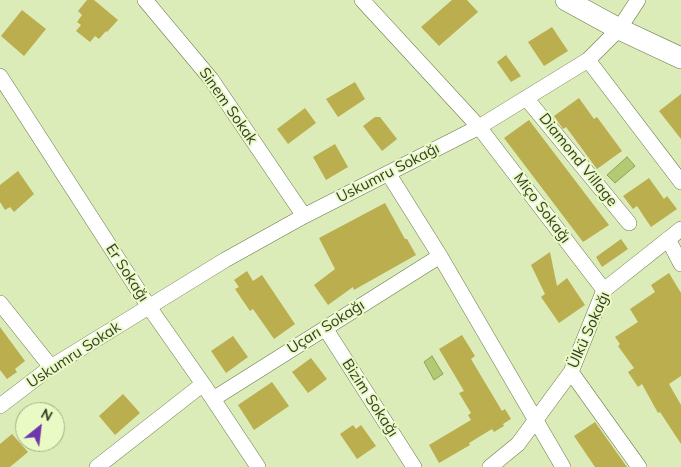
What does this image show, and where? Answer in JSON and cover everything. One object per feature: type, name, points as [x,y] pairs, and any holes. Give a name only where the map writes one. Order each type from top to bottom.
[{"type":"main road","points":[[566,0],[619,29],[681,58]]},
{"type":"street","name":"Sinem Sokak","points":[[145,0],[212,79],[304,216]]},
{"type":"street","name":"Miço Sokağı","points":[[362,0],[479,126],[604,290]]},
{"type":"street","name":"Uskumru Sokağı","points":[[149,306],[225,260],[304,216],[479,126],[588,60],[619,29],[638,0]]},
{"type":"street","points":[[588,60],[681,182]]},
{"type":"street","name":"Er Sokağı","points":[[0,76],[149,306],[258,467]]},
{"type":"street","name":"Diamond Village","points":[[526,98],[629,223]]},
{"type":"street","points":[[388,173],[440,256],[564,467]]},
{"type":"street","name":"Ülkü Sokağı","points":[[490,467],[518,444],[571,372],[604,290],[681,229]]},
{"type":"street","points":[[668,239],[681,264]]},
{"type":"street","name":"Uçarı Sokağı","points":[[213,399],[440,256]]},
{"type":"street","points":[[0,302],[51,367]]},
{"type":"street","name":"Uskumru Sokak","points":[[0,406],[51,367],[149,306]]},
{"type":"street","name":"Bizim Sokağı","points":[[325,328],[414,467]]},
{"type":"street","points":[[571,372],[639,467]]},
{"type":"street","points":[[97,467],[203,384]]},
{"type":"shaded area","points":[[627,157],[635,166],[615,183],[607,175]]},
{"type":"shaded area","points":[[432,356],[443,374],[434,380],[424,362]]},
{"type":"building","points":[[87,0],[94,0],[118,20],[99,39],[95,36],[90,42],[76,31],[81,25],[77,22],[82,15],[78,11]]},
{"type":"building","points":[[452,0],[467,0],[478,12],[439,46],[421,27]]},
{"type":"building","points":[[22,10],[46,29],[24,56],[1,36]]},
{"type":"building","points":[[552,27],[568,51],[544,66],[528,42]]},
{"type":"building","points":[[506,55],[521,76],[511,82],[497,62]]},
{"type":"building","points":[[355,82],[365,99],[338,117],[326,99]]},
{"type":"building","points":[[681,94],[681,139],[659,111]]},
{"type":"building","points":[[579,98],[594,119],[597,117],[622,151],[597,169],[566,127],[563,129],[554,116]]},
{"type":"building","points":[[305,108],[316,123],[288,144],[277,129]]},
{"type":"building","points":[[375,117],[380,117],[397,139],[382,151],[363,126]]},
{"type":"building","points":[[529,120],[609,225],[583,242],[504,138]]},
{"type":"building","points":[[335,144],[348,167],[326,180],[313,157]]},
{"type":"building","points":[[18,171],[34,194],[14,212],[10,207],[5,210],[0,202],[0,185]]},
{"type":"building","points":[[649,178],[664,199],[667,196],[677,209],[651,227],[637,206],[633,209],[623,196]]},
{"type":"building","points":[[385,203],[416,255],[354,290],[353,287],[328,305],[314,285],[335,269],[319,238]]},
{"type":"building","points":[[621,239],[628,249],[602,267],[596,257]]},
{"type":"building","points":[[550,252],[557,286],[567,278],[585,305],[559,323],[541,297],[545,294],[531,265]]},
{"type":"building","points":[[247,271],[253,281],[262,275],[295,324],[274,339],[253,309],[250,311],[235,289],[239,287],[234,280]]},
{"type":"building","points":[[669,273],[681,293],[681,376],[669,384],[681,405],[681,444],[660,412],[658,413],[642,384],[638,387],[628,372],[634,368],[618,346],[620,344],[615,337],[638,322],[630,309],[655,292],[651,285]]},
{"type":"building","points":[[0,327],[25,361],[15,369],[17,372],[7,379],[0,370]]},
{"type":"building","points":[[462,335],[475,356],[471,359],[502,411],[505,409],[511,419],[503,424],[504,426],[494,432],[492,429],[469,443],[470,445],[439,463],[429,445],[471,420],[468,415],[471,413],[459,393],[464,391],[439,349]]},
{"type":"building","points":[[233,336],[248,357],[226,373],[211,351]]},
{"type":"building","points":[[311,358],[327,379],[308,393],[292,372]]},
{"type":"building","points":[[272,382],[289,406],[254,430],[238,405]]},
{"type":"building","points":[[123,394],[140,413],[115,435],[99,416]]},
{"type":"building","points":[[595,422],[627,467],[595,467],[574,436]]},
{"type":"building","points":[[353,425],[356,429],[361,425],[376,446],[357,459],[340,434]]},
{"type":"building","points":[[12,434],[15,437],[15,452],[28,452],[10,467],[0,467],[0,444]]}]
